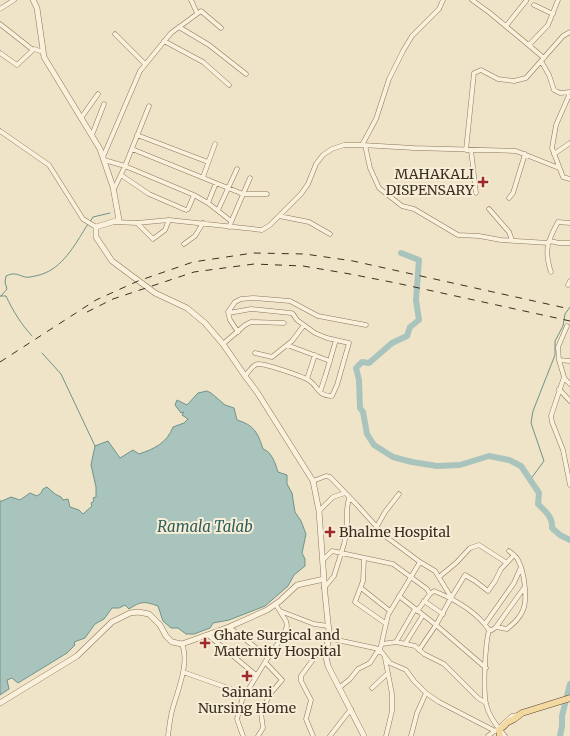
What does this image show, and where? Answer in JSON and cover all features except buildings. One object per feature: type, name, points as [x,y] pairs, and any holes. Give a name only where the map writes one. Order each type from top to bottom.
[{"type":"main road","points":[[498,731],[506,723],[518,715],[570,698]]},
{"type":"street","points":[[0,9],[14,0]]},
{"type":"street","points":[[0,131],[49,165],[83,219],[96,227],[119,220],[114,189],[100,149],[44,57],[37,8],[33,0]]},
{"type":"street","points":[[191,0],[197,13]]},
{"type":"street","points":[[443,0],[437,12],[412,36],[403,51],[389,79],[376,119],[363,145],[370,168],[379,188],[402,206],[414,209],[458,235],[479,236],[499,240],[570,244]]},
{"type":"street","points":[[472,0],[529,45],[542,60],[554,90],[560,93],[570,92],[556,124],[552,148],[563,177],[570,179]]},
{"type":"street","points":[[529,45],[547,27],[558,0]]},
{"type":"street","points":[[506,26],[526,1]]},
{"type":"street","points":[[534,5],[553,14]]},
{"type":"street","points":[[104,159],[138,75],[164,41],[179,27],[201,11],[204,12],[220,28]]},
{"type":"street","points":[[0,24],[33,50],[43,52]]},
{"type":"street","points":[[179,27],[209,45],[246,74]]},
{"type":"street","points":[[476,193],[468,150],[474,73],[481,70],[498,79],[516,81],[528,77],[563,36],[570,32]]},
{"type":"street","points":[[114,34],[145,64]]},
{"type":"street","points":[[164,41],[203,62],[229,85]]},
{"type":"street","points":[[0,54],[17,65],[33,50]]},
{"type":"street","points":[[81,118],[98,94]]},
{"type":"street","points":[[92,135],[104,104]]},
{"type":"street","points":[[114,189],[149,106]]},
{"type":"street","points":[[137,135],[208,162]]},
{"type":"street","points":[[554,154],[570,143]]},
{"type":"street","points":[[203,177],[215,144]]},
{"type":"street","points":[[113,222],[137,223],[169,220],[262,230],[279,216],[301,194],[308,184],[316,164],[326,152],[344,145],[512,151],[525,154],[559,168]]},
{"type":"street","points":[[132,148],[243,194],[267,194]]},
{"type":"street","points":[[509,198],[514,193],[525,154]]},
{"type":"street","points":[[104,159],[125,166],[194,195],[218,210],[231,221]]},
{"type":"street","points":[[218,210],[237,169]]},
{"type":"street","points":[[121,175],[149,194],[186,210],[188,209],[194,195]]},
{"type":"street","points":[[229,227],[250,178]]},
{"type":"street","points":[[208,203],[216,182]]},
{"type":"street","points":[[489,209],[509,232],[512,240]]},
{"type":"street","points":[[279,216],[309,222],[330,234]]},
{"type":"street","points":[[137,223],[153,239],[165,230],[169,220]]},
{"type":"street","points":[[551,272],[546,257],[549,242],[558,222],[570,223]]},
{"type":"street","points":[[184,244],[195,236],[203,223]]},
{"type":"street","points":[[96,227],[96,237],[112,261],[155,293],[187,308],[205,323],[224,344],[313,481],[319,511],[324,588],[329,632],[326,657],[328,666],[364,736]]},
{"type":"street","points":[[238,332],[231,322],[229,310],[241,299],[291,302],[322,318],[366,325]]},
{"type":"street","points":[[229,313],[251,309],[291,313],[296,319],[316,334],[349,344],[337,385],[332,396],[323,395],[307,379],[276,368],[259,364],[255,365],[245,376]]},
{"type":"street","points":[[224,344],[245,325],[252,322],[284,322]]},
{"type":"street","points":[[254,353],[271,357],[292,341],[304,325]]},
{"type":"street","points":[[567,326],[558,347],[559,360],[564,378],[570,384]]},
{"type":"street","points":[[320,392],[336,340]]},
{"type":"street","points":[[287,345],[330,361]]},
{"type":"street","points":[[307,379],[315,355]]},
{"type":"street","points":[[559,360],[570,361]]},
{"type":"street","points":[[564,378],[551,413],[551,419],[563,450],[570,485]]},
{"type":"street","points":[[559,389],[570,401]]},
{"type":"street","points":[[313,481],[328,476],[376,528],[394,544],[436,571],[451,598]]},
{"type":"street","points":[[319,511],[332,498],[345,493]]},
{"type":"street","points":[[376,528],[385,512],[399,494]]},
{"type":"street","points":[[324,588],[334,576],[341,553],[347,530],[349,497]]},
{"type":"street","points":[[439,577],[456,563],[470,548],[479,545],[506,563]]},
{"type":"street","points":[[323,560],[331,551],[392,564],[427,589],[430,594]]},
{"type":"street","points":[[496,627],[507,629],[522,612],[526,602],[521,567],[518,559],[509,551]]},
{"type":"street","points":[[419,650],[436,626],[451,598],[466,575],[488,590],[497,578],[500,571],[514,555]]},
{"type":"street","points":[[364,559],[364,576],[355,602],[385,623]]},
{"type":"street","points":[[339,688],[350,679],[358,669],[371,663],[382,644],[385,623],[390,611],[420,562]]},
{"type":"street","points":[[485,624],[514,582],[521,567]]},
{"type":"street","points":[[0,703],[76,656],[112,622],[130,613],[138,612],[149,614],[160,624],[166,636],[172,642],[182,644],[230,628],[267,610],[276,605],[297,585],[324,579]]},
{"type":"street","points":[[361,588],[390,611]]},
{"type":"street","points":[[489,630],[496,627],[524,588]]},
{"type":"street","points":[[396,642],[416,610],[434,591],[451,598],[485,624],[489,630],[486,668],[486,703],[498,731]]},
{"type":"street","points":[[399,596],[486,668]]},
{"type":"street","points":[[424,601],[443,614]]},
{"type":"street","points":[[242,736],[238,724],[241,703],[264,662],[283,636],[287,626],[287,623],[276,605]]},
{"type":"street","points":[[280,611],[314,624],[328,626]]},
{"type":"street","points":[[405,644],[423,615]]},
{"type":"street","points":[[230,628],[268,657]]},
{"type":"street","points":[[208,635],[256,675]]},
{"type":"street","points":[[328,638],[379,650],[390,663],[406,670],[417,685],[439,702],[498,731],[505,736]]},
{"type":"street","points":[[382,644],[396,642],[415,646],[424,654],[444,664],[478,698],[486,703]]},
{"type":"street","points":[[168,736],[172,711],[183,672],[184,650],[182,644]]},
{"type":"street","points":[[313,736],[306,719],[311,700],[300,676],[320,650],[327,647]]},
{"type":"street","points":[[379,650],[385,658],[392,687],[392,705],[386,736]]},
{"type":"street","points":[[258,736],[262,732],[264,726],[261,713],[270,694],[282,680],[264,662]]},
{"type":"street","points":[[183,672],[245,694]]},
{"type":"street","points":[[372,688],[388,673]]},
{"type":"street","points":[[411,736],[417,713],[426,693]]},
{"type":"street","points":[[330,736],[351,709]]},
{"type":"street","points":[[488,736],[498,731],[512,716],[518,715]]},
{"type":"water","name":"Ramala Talab","points":[[207,391],[225,405],[234,408],[237,420],[248,424],[254,430],[263,449],[266,450],[273,458],[278,472],[287,475],[287,484],[292,493],[295,512],[301,521],[306,534],[302,553],[305,559],[305,566],[294,575],[288,586],[265,606],[229,620],[213,623],[210,628],[194,634],[186,634],[178,628],[171,628],[163,621],[158,606],[153,604],[137,604],[129,609],[125,605],[119,608],[112,608],[104,619],[95,624],[85,638],[74,642],[75,645],[67,653],[18,683],[12,678],[7,680],[9,689],[0,695],[0,501],[11,497],[20,500],[30,493],[37,496],[47,487],[63,500],[68,499],[70,507],[79,510],[83,514],[92,506],[91,503],[94,501],[93,498],[96,497],[96,487],[91,465],[95,446],[108,441],[120,458],[133,450],[139,454],[150,450],[164,441],[173,427],[184,423],[188,419],[182,415],[184,412],[181,413],[175,405],[177,400],[187,405],[198,393]]},
{"type":"waterway","points":[[90,222],[93,217],[110,213]]},
{"type":"waterway","points":[[1,296],[7,289],[5,282],[6,276],[10,274],[16,274],[24,277],[36,276],[45,273],[59,264],[70,252],[88,224]]},
{"type":"waterway","points":[[401,253],[419,260],[416,300],[419,320],[410,327],[407,336],[392,343],[369,363],[362,362],[356,368],[359,380],[360,408],[363,412],[367,434],[374,445],[393,457],[412,462],[437,466],[460,465],[489,456],[509,460],[521,466],[539,493],[538,504],[550,517],[552,528],[560,535],[570,540]]},
{"type":"waterway","points":[[0,296],[6,296],[11,307],[24,327],[32,336]]},
{"type":"waterway","points":[[530,480],[544,461],[531,423],[533,411],[555,355],[555,341],[563,326],[565,314],[570,307]]},
{"type":"waterway","points":[[42,353],[61,374],[95,446]]},
{"type":"waterway","points":[[560,736],[562,716],[570,684]]},
{"type":"railway","points":[[0,362],[96,300],[138,281],[193,262],[253,253],[305,254],[353,261],[570,309]]},
{"type":"railway","points":[[87,312],[113,299],[194,272],[254,264],[303,266],[350,274],[570,321]]},
{"type":"place","name":"MAHAKALI DISPENSARY","points":[[483,182]]},
{"type":"place","name":"Bhalme Hospital","points":[[330,532]]},
{"type":"place","name":"Ghate Surgical and Maternity Hospital","points":[[205,643]]},
{"type":"place","name":"Sainani Nursing Home","points":[[247,676]]}]
